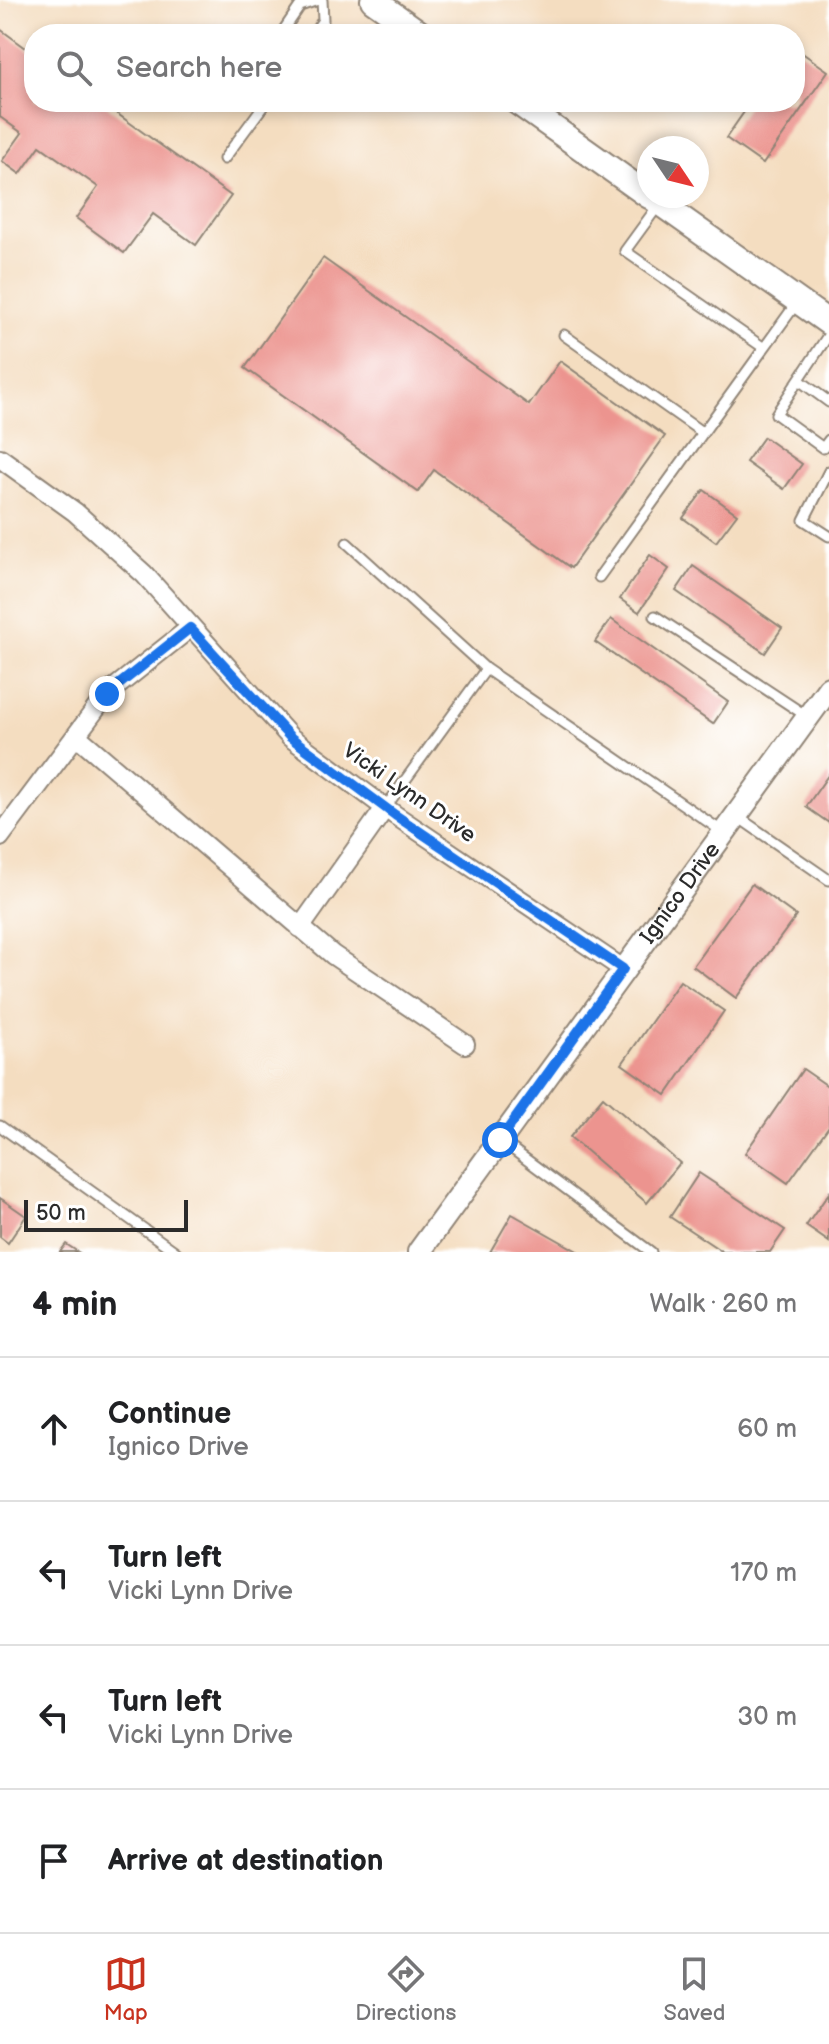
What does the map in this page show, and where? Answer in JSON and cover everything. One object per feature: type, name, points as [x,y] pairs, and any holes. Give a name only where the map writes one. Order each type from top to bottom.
[{"type":"main road","points":[[373,0],[407,24]]},
{"type":"main road","points":[[531,112],[637,187]]},
{"type":"main road","points":[[667,208],[829,323]]},
{"type":"street","name":"Vicki Lynn Drive","points":[[0,458],[75,512],[144,574],[290,737],[385,808],[623,969]]},
{"type":"street","points":[[0,837],[107,694],[190,628]]},
{"type":"street","name":"Ignico Drive","points":[[419,1252],[829,688]]},
{"type":"street","points":[[77,736],[333,955],[465,1044]]},
{"type":"street","points":[[300,928],[385,808]]},
{"type":"lane","points":[[288,24],[300,6],[320,0],[323,20],[320,24]]},
{"type":"lane","points":[[224,159],[259,112]]},
{"type":"lane","points":[[648,208],[625,251],[764,348]]},
{"type":"lane","points":[[599,577],[798,301]]},
{"type":"lane","points":[[829,334],[776,414],[823,448],[829,440]]},
{"type":"lane","points":[[564,335],[703,433]]},
{"type":"lane","points":[[799,380],[829,402]]},
{"type":"lane","points":[[829,471],[815,491],[804,520],[829,536]]},
{"type":"lane","points":[[347,543],[486,669],[729,824],[829,880]]},
{"type":"lane","points":[[655,616],[808,717]]},
{"type":"lane","points":[[385,808],[486,669]]},
{"type":"lane","points":[[0,1126],[176,1252]]},
{"type":"lane","points":[[500,1140],[651,1252]]},
{"type":"building","points":[[0,29],[24,47],[24,112],[115,112],[231,196],[196,245],[153,214],[124,253],[76,218],[98,187],[40,146],[20,174],[2,161],[22,133],[0,117]]},
{"type":"building","points":[[805,55],[828,71],[805,104]]},
{"type":"building","points":[[744,112],[799,112],[763,164],[726,138]]},
{"type":"building","points":[[323,258],[529,405],[560,361],[665,436],[571,568],[434,470],[418,492],[245,368]]},
{"type":"building","points":[[764,437],[802,464],[784,489],[746,462]]},
{"type":"building","points":[[704,490],[737,514],[716,542],[683,518]]},
{"type":"building","points":[[650,555],[669,569],[639,612],[620,599]]},
{"type":"building","points":[[693,566],[782,628],[765,653],[676,591]]},
{"type":"building","points":[[611,619],[728,702],[713,724],[595,642]]},
{"type":"building","points":[[829,774],[829,823],[806,807]]},
{"type":"building","points":[[752,884],[796,916],[736,998],[693,966]]},
{"type":"building","points":[[680,981],[724,1011],[666,1095],[622,1064]]},
{"type":"building","points":[[803,1069],[829,1087],[829,1126],[788,1183],[745,1153]]},
{"type":"building","points":[[603,1097],[680,1163],[647,1203],[570,1137]]},
{"type":"building","points":[[699,1173],[785,1230],[770,1252],[723,1252],[670,1217]]},
{"type":"building","points":[[829,1193],[829,1242],[806,1226]]},
{"type":"building","points":[[0,1198],[26,1216],[8,1243],[0,1237]]},
{"type":"building","points":[[512,1214],[579,1252],[490,1252]]},
{"type":"building","points":[[66,1244],[78,1252],[60,1252]]},
{"type":"route","points":[[107,694],[190,628],[290,737],[395,815],[623,969],[500,1140]]}]
